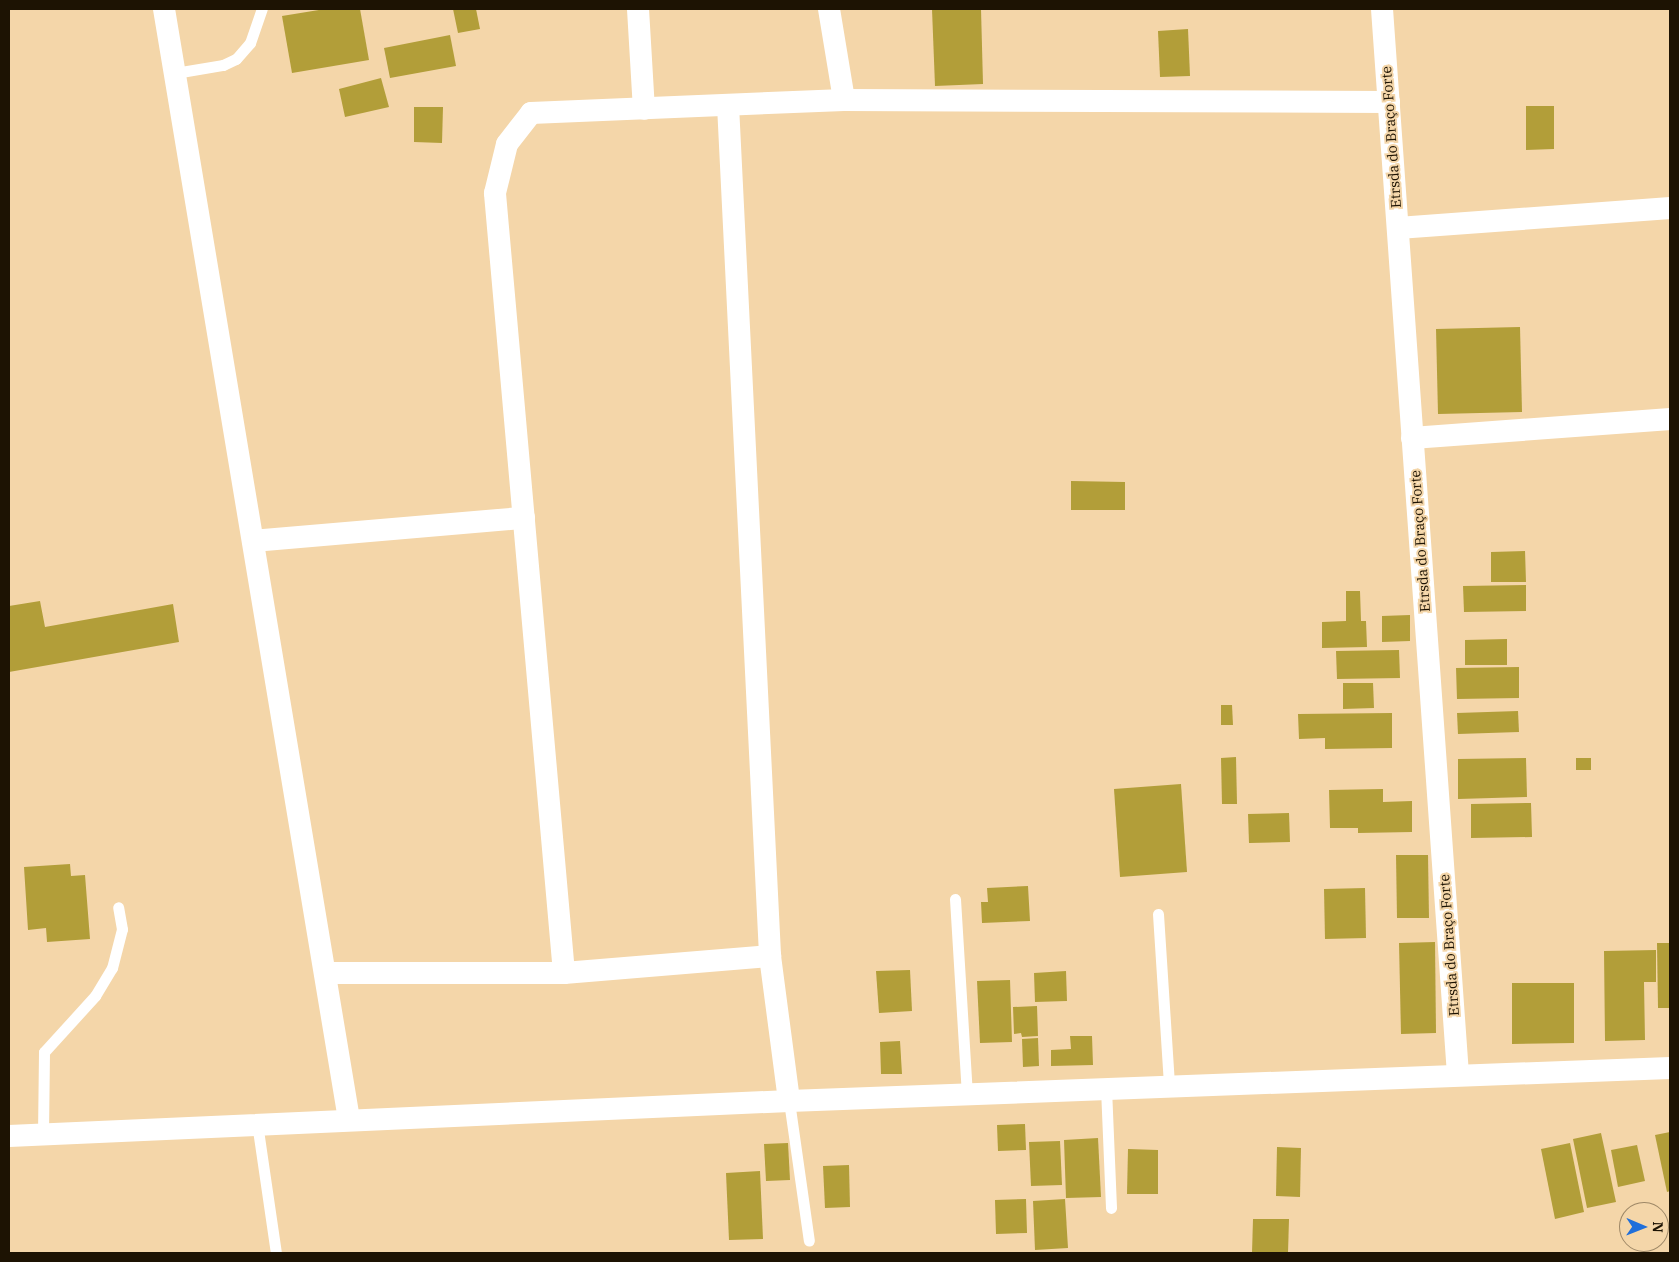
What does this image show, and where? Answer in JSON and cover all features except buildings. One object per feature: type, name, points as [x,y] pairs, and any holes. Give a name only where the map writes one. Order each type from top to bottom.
[{"type":"street","points":[[164,9],[349,1119]]},
{"type":"street","points":[[638,9],[644,109]]},
{"type":"street","points":[[829,9],[844,100]]},
{"type":"street","name":"Etrsda do Braço Forte","points":[[1389,9],[1389,102],[1458,1074]]},
{"type":"street","points":[[564,972],[495,193],[508,144],[531,113],[844,100],[1389,102]]},
{"type":"street","points":[[728,105],[770,956],[789,1101]]},
{"type":"street","points":[[1398,228],[1670,208]]},
{"type":"street","points":[[1412,438],[1670,419]]},
{"type":"street","points":[[253,541],[524,518]]},
{"type":"street","points":[[325,974],[564,972],[770,956]]},
{"type":"street","points":[[9,1136],[257,1123],[967,1093],[1458,1074],[1670,1068]]},
{"type":"lane","points":[[175,73],[223,65],[236,58],[250,43],[262,9]]},
{"type":"lane","points":[[955,899],[967,1093]]},
{"type":"lane","points":[[43,1134],[44,1052],[95,996],[112,968],[122,929],[118,907]]},
{"type":"lane","points":[[1158,914],[1169,1086]]},
{"type":"lane","points":[[1106,1088],[1111,1208]]},
{"type":"lane","points":[[789,1101],[809,1241]]},
{"type":"lane","points":[[257,1123],[276,1253]]}]
